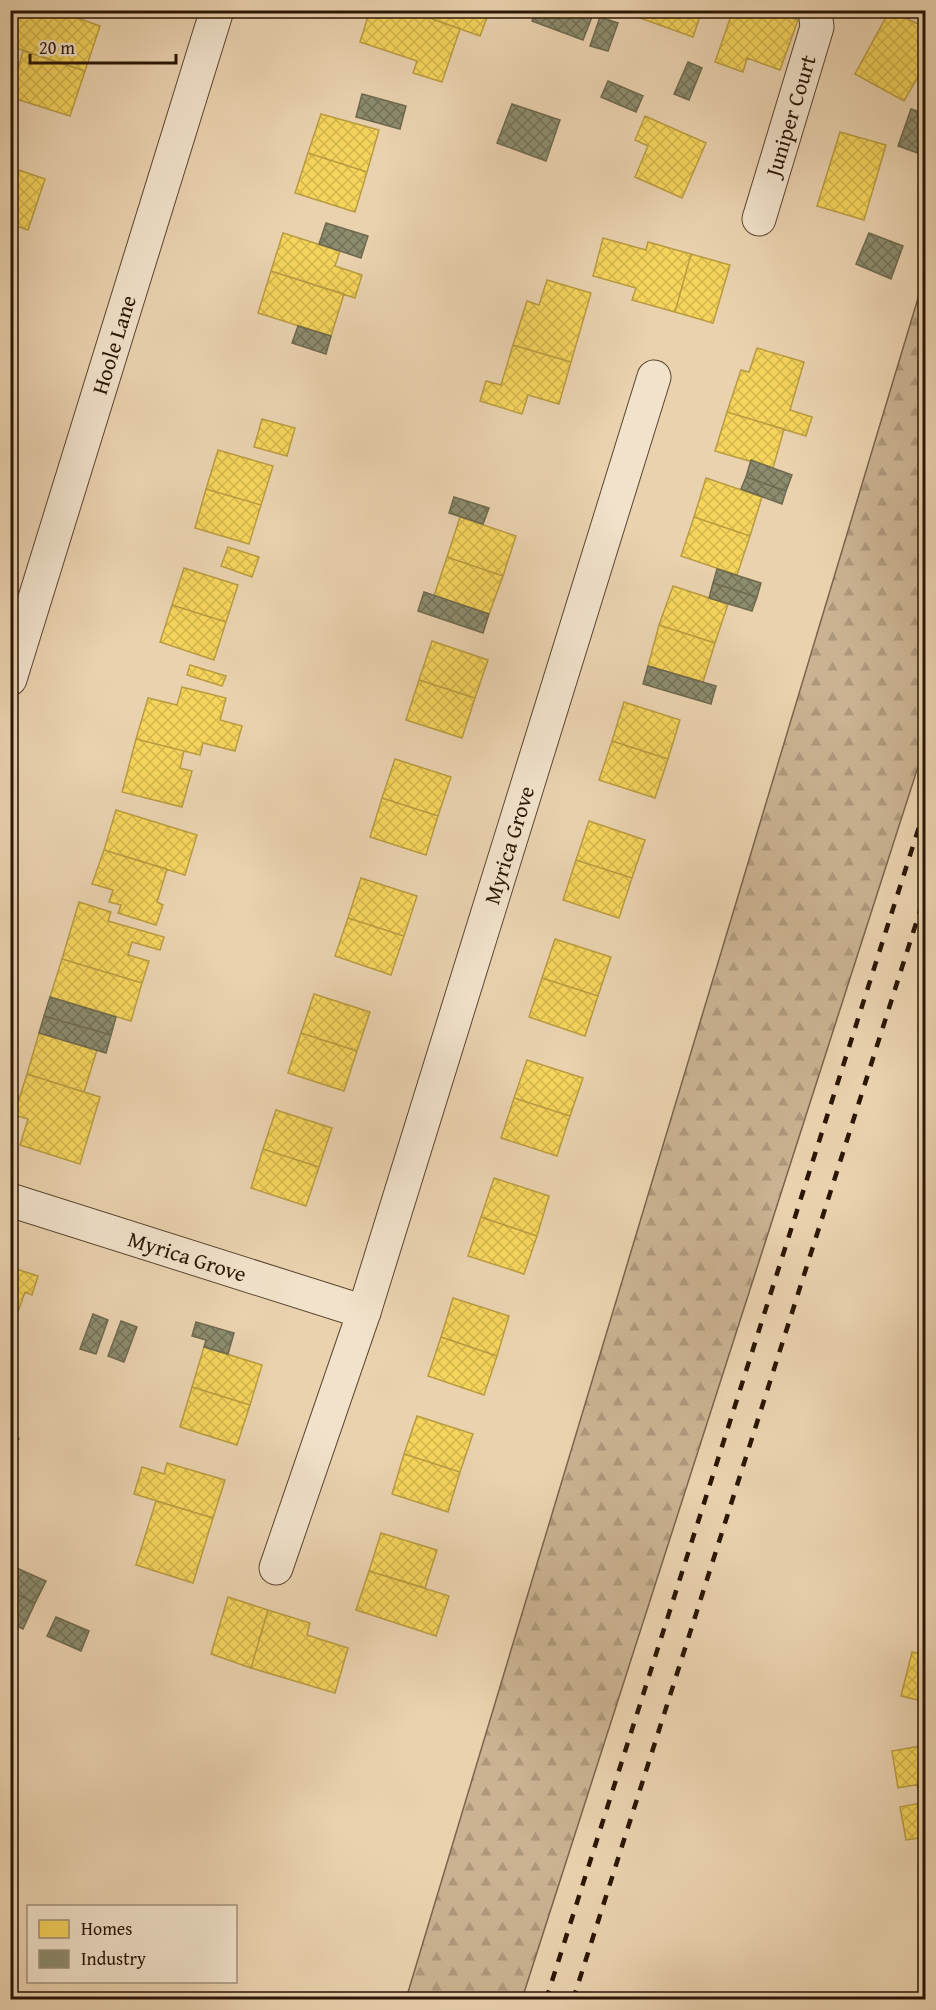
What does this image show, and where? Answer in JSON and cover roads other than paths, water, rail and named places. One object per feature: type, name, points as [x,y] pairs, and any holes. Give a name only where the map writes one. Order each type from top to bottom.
[{"type":"street","name":"Hoole Lane","points":[[10,679],[218,10]]},
{"type":"street","name":"Juniper Court","points":[[759,219],[817,27],[815,10]]},
{"type":"street","name":"Myrica Grove","points":[[276,1568],[364,1312],[654,377]]},
{"type":"street","name":"Myrica Grove","points":[[10,1200],[364,1312]]},
{"type":"railway","points":[[546,2000],[926,805]]},
{"type":"railway","points":[[573,2000],[926,892]]}]
